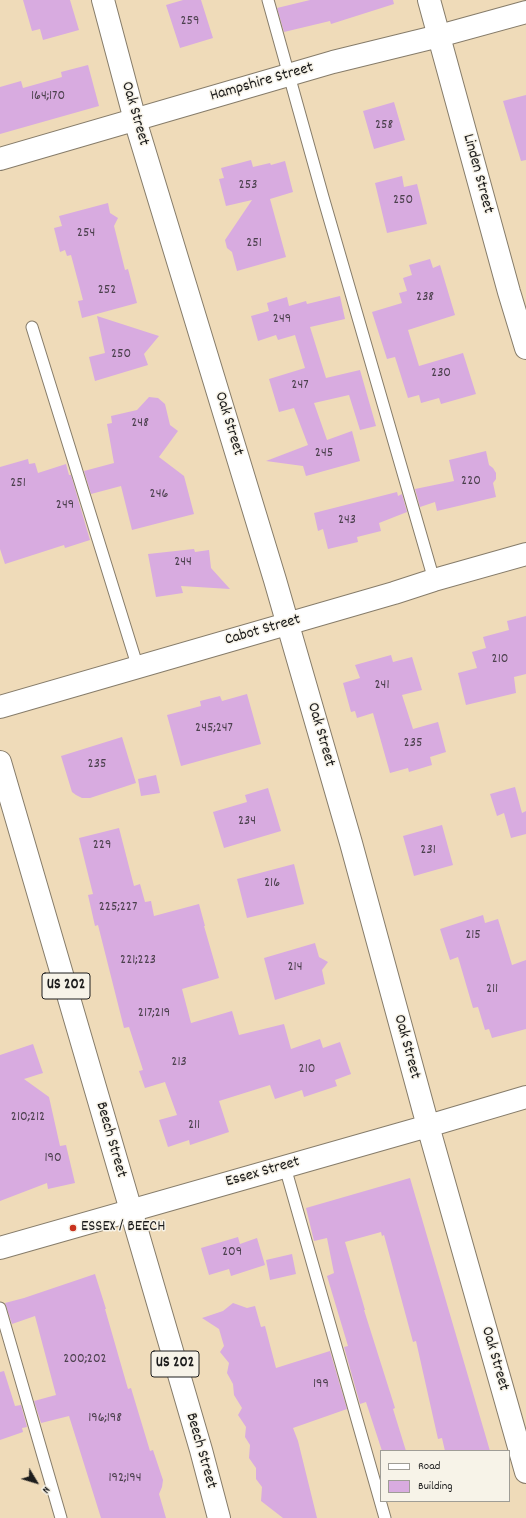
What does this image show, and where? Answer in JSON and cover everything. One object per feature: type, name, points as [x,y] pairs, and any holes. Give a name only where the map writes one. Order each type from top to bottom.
[{"type":"street","name":"Oak Street","points":[[103,0],[135,120],[288,624],[351,843],[428,1126],[526,1472]]},
{"type":"street","name":"Linden Street","points":[[429,0],[509,292],[526,348]]},
{"type":"street","name":"Hampshire Street","points":[[0,159],[333,62],[439,36],[526,12]]},
{"type":"street","name":"Cabot Street","points":[[0,707],[526,554]]},
{"type":"street","name":"Beech Street","points":[[0,762],[201,1450],[219,1518]]},
{"type":"street","name":"Essex Street","points":[[0,1248],[526,1097]]},
{"type":"lane","points":[[268,0],[325,204],[434,580]]},
{"type":"lane","points":[[32,327],[138,668]]},
{"type":"lane","points":[[285,1167],[384,1518]]},
{"type":"lane","points":[[0,1308],[61,1518]]},
{"type":"building","points":[[23,0],[70,0],[79,30],[43,40],[40,29],[32,31]]},
{"type":"building","points":[[183,0],[201,0],[213,38],[180,48],[166,5]]},
{"type":"building","points":[[310,0],[393,0],[394,4],[331,24],[330,21],[284,32],[277,8]]},
{"type":"building","points":[[88,65],[99,106],[0,134],[0,87],[21,81],[23,88],[62,77],[61,72]]},
{"type":"building","points":[[526,95],[526,160],[521,161],[503,101]]},
{"type":"building","points":[[394,102],[405,140],[374,149],[363,111]]},
{"type":"building","points":[[251,160],[253,167],[270,163],[271,165],[285,161],[293,192],[270,199],[286,257],[237,271],[232,252],[227,248],[225,240],[252,200],[226,206],[219,179],[224,178],[221,168]]},
{"type":"building","points":[[402,176],[404,187],[417,184],[427,224],[387,233],[375,183]]},
{"type":"building","points":[[108,203],[110,213],[118,218],[114,226],[125,270],[128,269],[137,303],[82,318],[78,301],[83,300],[71,255],[67,256],[65,250],[60,252],[54,228],[62,226],[59,216]]},
{"type":"building","points":[[430,259],[433,268],[440,265],[455,315],[408,330],[419,366],[463,353],[476,394],[441,404],[439,398],[421,403],[419,395],[408,398],[395,357],[387,359],[372,312],[402,303],[399,293],[407,291],[403,278],[412,275],[409,265]]},
{"type":"building","points":[[340,296],[345,319],[310,327],[326,378],[360,370],[376,426],[360,430],[349,395],[314,403],[327,440],[352,431],[360,461],[306,476],[303,466],[266,461],[308,445],[294,408],[279,412],[269,379],[305,368],[295,335],[278,340],[276,335],[258,341],[251,316],[269,311],[267,303],[287,297],[289,306],[306,301],[307,304]]},
{"type":"building","points":[[97,316],[159,336],[144,354],[148,365],[95,381],[89,357],[105,353]]},
{"type":"building","points":[[149,397],[158,398],[165,404],[170,425],[178,431],[159,457],[184,476],[194,514],[132,530],[121,486],[91,494],[84,471],[114,463],[107,424],[112,423],[111,416],[137,410]]},
{"type":"building","points":[[486,451],[489,465],[496,473],[496,479],[493,483],[496,497],[437,511],[435,502],[420,507],[415,489],[454,481],[449,460]]},
{"type":"building","points":[[28,459],[29,464],[35,463],[38,473],[66,464],[69,475],[71,475],[90,540],[65,548],[64,545],[5,564],[0,549],[0,467]]},
{"type":"building","points":[[397,492],[398,496],[402,494],[407,512],[379,523],[381,531],[357,537],[358,542],[328,549],[323,529],[318,531],[314,513]]},
{"type":"building","points":[[194,549],[195,552],[209,550],[211,568],[230,589],[181,586],[183,593],[156,597],[148,554]]},
{"type":"building","points":[[526,616],[526,674],[514,677],[516,693],[466,705],[458,673],[477,668],[472,652],[486,648],[483,637],[509,630],[507,621]]},
{"type":"building","points":[[391,655],[393,662],[412,657],[422,690],[402,695],[413,729],[438,722],[446,752],[430,757],[432,765],[409,772],[408,768],[390,773],[373,713],[357,718],[355,711],[351,712],[343,683],[360,678],[355,665]]},
{"type":"building","points":[[247,694],[261,744],[181,766],[167,715],[201,706],[200,701],[220,696],[222,701]]},
{"type":"building","points":[[122,737],[136,783],[90,798],[82,798],[72,792],[61,756]]},
{"type":"building","points":[[156,775],[160,793],[141,796],[138,779]]},
{"type":"building","points":[[515,787],[522,813],[526,811],[526,834],[511,838],[504,813],[497,816],[490,794]]},
{"type":"building","points":[[268,788],[281,831],[224,848],[213,812],[247,802],[245,795]]},
{"type":"building","points":[[442,825],[453,865],[414,876],[403,836]]},
{"type":"building","points":[[119,828],[134,886],[140,884],[145,902],[151,901],[154,916],[199,904],[219,978],[182,989],[191,1023],[232,1011],[239,1035],[284,1024],[291,1049],[320,1039],[323,1048],[340,1042],[351,1074],[335,1080],[337,1086],[304,1097],[302,1090],[275,1099],[270,1085],[219,1101],[229,1132],[190,1145],[189,1140],[168,1147],[159,1120],[177,1115],[165,1082],[145,1088],[139,1071],[143,1070],[129,1027],[124,1028],[98,925],[95,926],[88,895],[93,894],[79,838]]},
{"type":"building","points":[[294,864],[304,904],[247,918],[237,879]]},
{"type":"building","points":[[483,915],[485,923],[498,919],[512,965],[526,960],[526,1029],[492,1038],[489,1029],[485,1030],[478,1007],[473,1008],[458,957],[450,960],[440,929]]},
{"type":"building","points":[[315,943],[319,957],[328,962],[322,970],[325,984],[275,1000],[264,958]]},
{"type":"building","points":[[33,1044],[43,1073],[24,1079],[49,1097],[60,1146],[66,1145],[75,1183],[48,1189],[47,1183],[0,1201],[0,1055]]},
{"type":"building","points":[[410,1178],[490,1450],[445,1450],[442,1438],[438,1439],[416,1341],[413,1342],[384,1235],[382,1236],[381,1232],[345,1242],[364,1310],[395,1408],[393,1409],[406,1450],[382,1450],[366,1402],[360,1404],[344,1347],[348,1346],[327,1276],[334,1273],[327,1238],[314,1241],[306,1208]]},
{"type":"building","points":[[238,1237],[240,1244],[257,1238],[265,1265],[231,1276],[229,1269],[209,1275],[201,1248]]},
{"type":"building","points":[[292,1254],[296,1274],[270,1280],[266,1260]]},
{"type":"building","points":[[95,1274],[128,1389],[131,1388],[150,1451],[153,1450],[163,1480],[159,1494],[166,1518],[101,1518],[69,1416],[41,1423],[34,1401],[56,1395],[35,1316],[12,1324],[5,1303]]},
{"type":"building","points":[[233,1303],[247,1308],[255,1306],[261,1327],[265,1326],[276,1368],[330,1351],[347,1409],[293,1428],[298,1441],[317,1518],[283,1518],[261,1501],[262,1487],[256,1479],[256,1468],[249,1458],[250,1445],[245,1437],[246,1427],[238,1415],[242,1408],[234,1395],[233,1384],[227,1373],[229,1363],[220,1352],[224,1346],[219,1329],[202,1318],[223,1311]]},
{"type":"building","points":[[4,1371],[15,1406],[21,1405],[27,1427],[22,1428],[23,1432],[0,1440],[0,1372]]},
{"type":"place","name":"ESSEX / BEECH","points":[[73,1228]]}]
